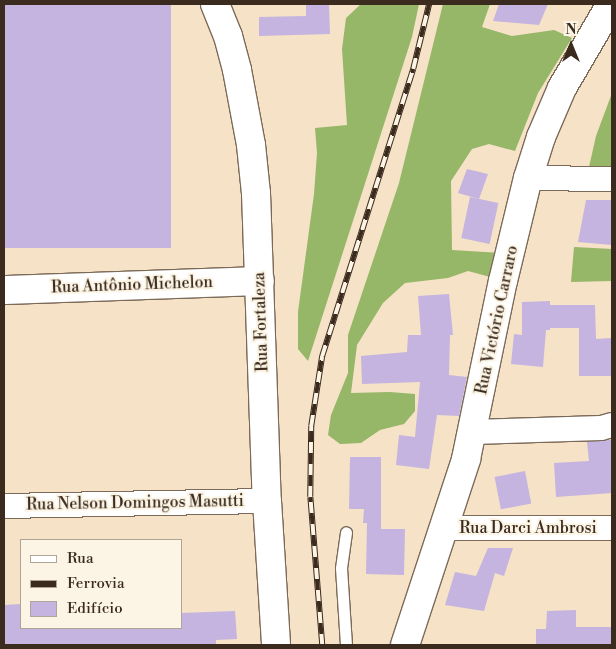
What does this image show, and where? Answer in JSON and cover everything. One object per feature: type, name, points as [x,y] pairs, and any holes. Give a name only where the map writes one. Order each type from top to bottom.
[{"type":"main road","name":"Rua Fortaleza","points":[[215,4],[228,36],[244,101],[256,193],[267,501],[276,645]]},
{"type":"main road","name":"Rua Victório Carraro","points":[[405,645],[444,528],[473,432],[501,291],[528,178],[541,137],[562,88],[611,4]]},
{"type":"main road","name":"Rua Antônio Michelon","points":[[4,290],[260,281]]},
{"type":"street","points":[[528,178],[612,179]]},
{"type":"street","points":[[473,432],[601,428],[612,425]]},
{"type":"street","name":"Rua Nelson Domingos Masutti","points":[[4,506],[267,501]]},
{"type":"street","name":"Rua Darci Ambrosi","points":[[444,528],[612,528]]},
{"type":"lane","points":[[346,532],[341,568],[346,645]]},
{"type":"green space","points":[[361,4],[419,4],[412,37],[308,361],[298,349],[298,312],[314,194],[317,153],[315,128],[347,125],[342,49],[346,18]]},
{"type":"green space","points":[[443,4],[490,4],[482,27],[512,36],[554,30],[572,38],[538,93],[515,151],[489,144],[472,149],[451,181],[452,250],[501,253],[494,278],[468,271],[448,278],[405,283],[383,303],[357,345],[351,393],[390,392],[415,394],[415,411],[404,424],[380,430],[361,443],[340,444],[328,435],[331,415],[348,373],[348,335],[399,183]]},
{"type":"green space","points":[[612,93],[612,167],[589,167],[596,136]]},
{"type":"green space","points":[[574,247],[612,249],[612,281],[571,282]]},
{"type":"building","points":[[4,4],[171,4],[171,248],[4,248]]},
{"type":"building","points":[[306,4],[329,4],[330,34],[259,36],[259,17],[306,16]]},
{"type":"building","points":[[499,4],[548,4],[539,25],[493,21]]},
{"type":"building","points":[[467,169],[488,174],[479,199],[458,193]]},
{"type":"building","points":[[470,197],[498,203],[490,244],[461,238]]},
{"type":"building","points":[[586,200],[612,200],[612,245],[578,242]]},
{"type":"building","points":[[449,294],[453,335],[450,335],[449,375],[467,377],[459,416],[437,415],[429,469],[396,465],[399,435],[415,437],[420,382],[362,384],[361,356],[407,352],[408,335],[421,335],[418,296]]},
{"type":"building","points":[[550,301],[550,305],[595,305],[596,339],[611,338],[611,376],[579,376],[579,328],[550,328],[550,330],[546,330],[543,367],[511,364],[514,334],[522,335],[522,302]]},
{"type":"building","points":[[612,440],[612,493],[556,497],[554,463],[589,461],[587,442]]},
{"type":"building","points":[[350,457],[381,457],[381,529],[405,529],[404,575],[366,574],[367,523],[363,523],[364,509],[349,509]]},
{"type":"building","points":[[525,471],[531,503],[501,509],[495,477]]},
{"type":"building","points":[[488,548],[513,548],[504,576],[495,573],[484,611],[445,605],[455,572],[476,576]]},
{"type":"building","points":[[20,604],[20,629],[182,629],[182,613],[235,611],[237,639],[216,640],[216,645],[4,645],[4,605]]},
{"type":"building","points":[[576,610],[576,627],[612,627],[612,645],[536,645],[536,629],[546,629],[547,611]]},
{"type":"railway","points":[[322,645],[310,497],[311,426],[322,356],[413,69],[429,4]]}]
